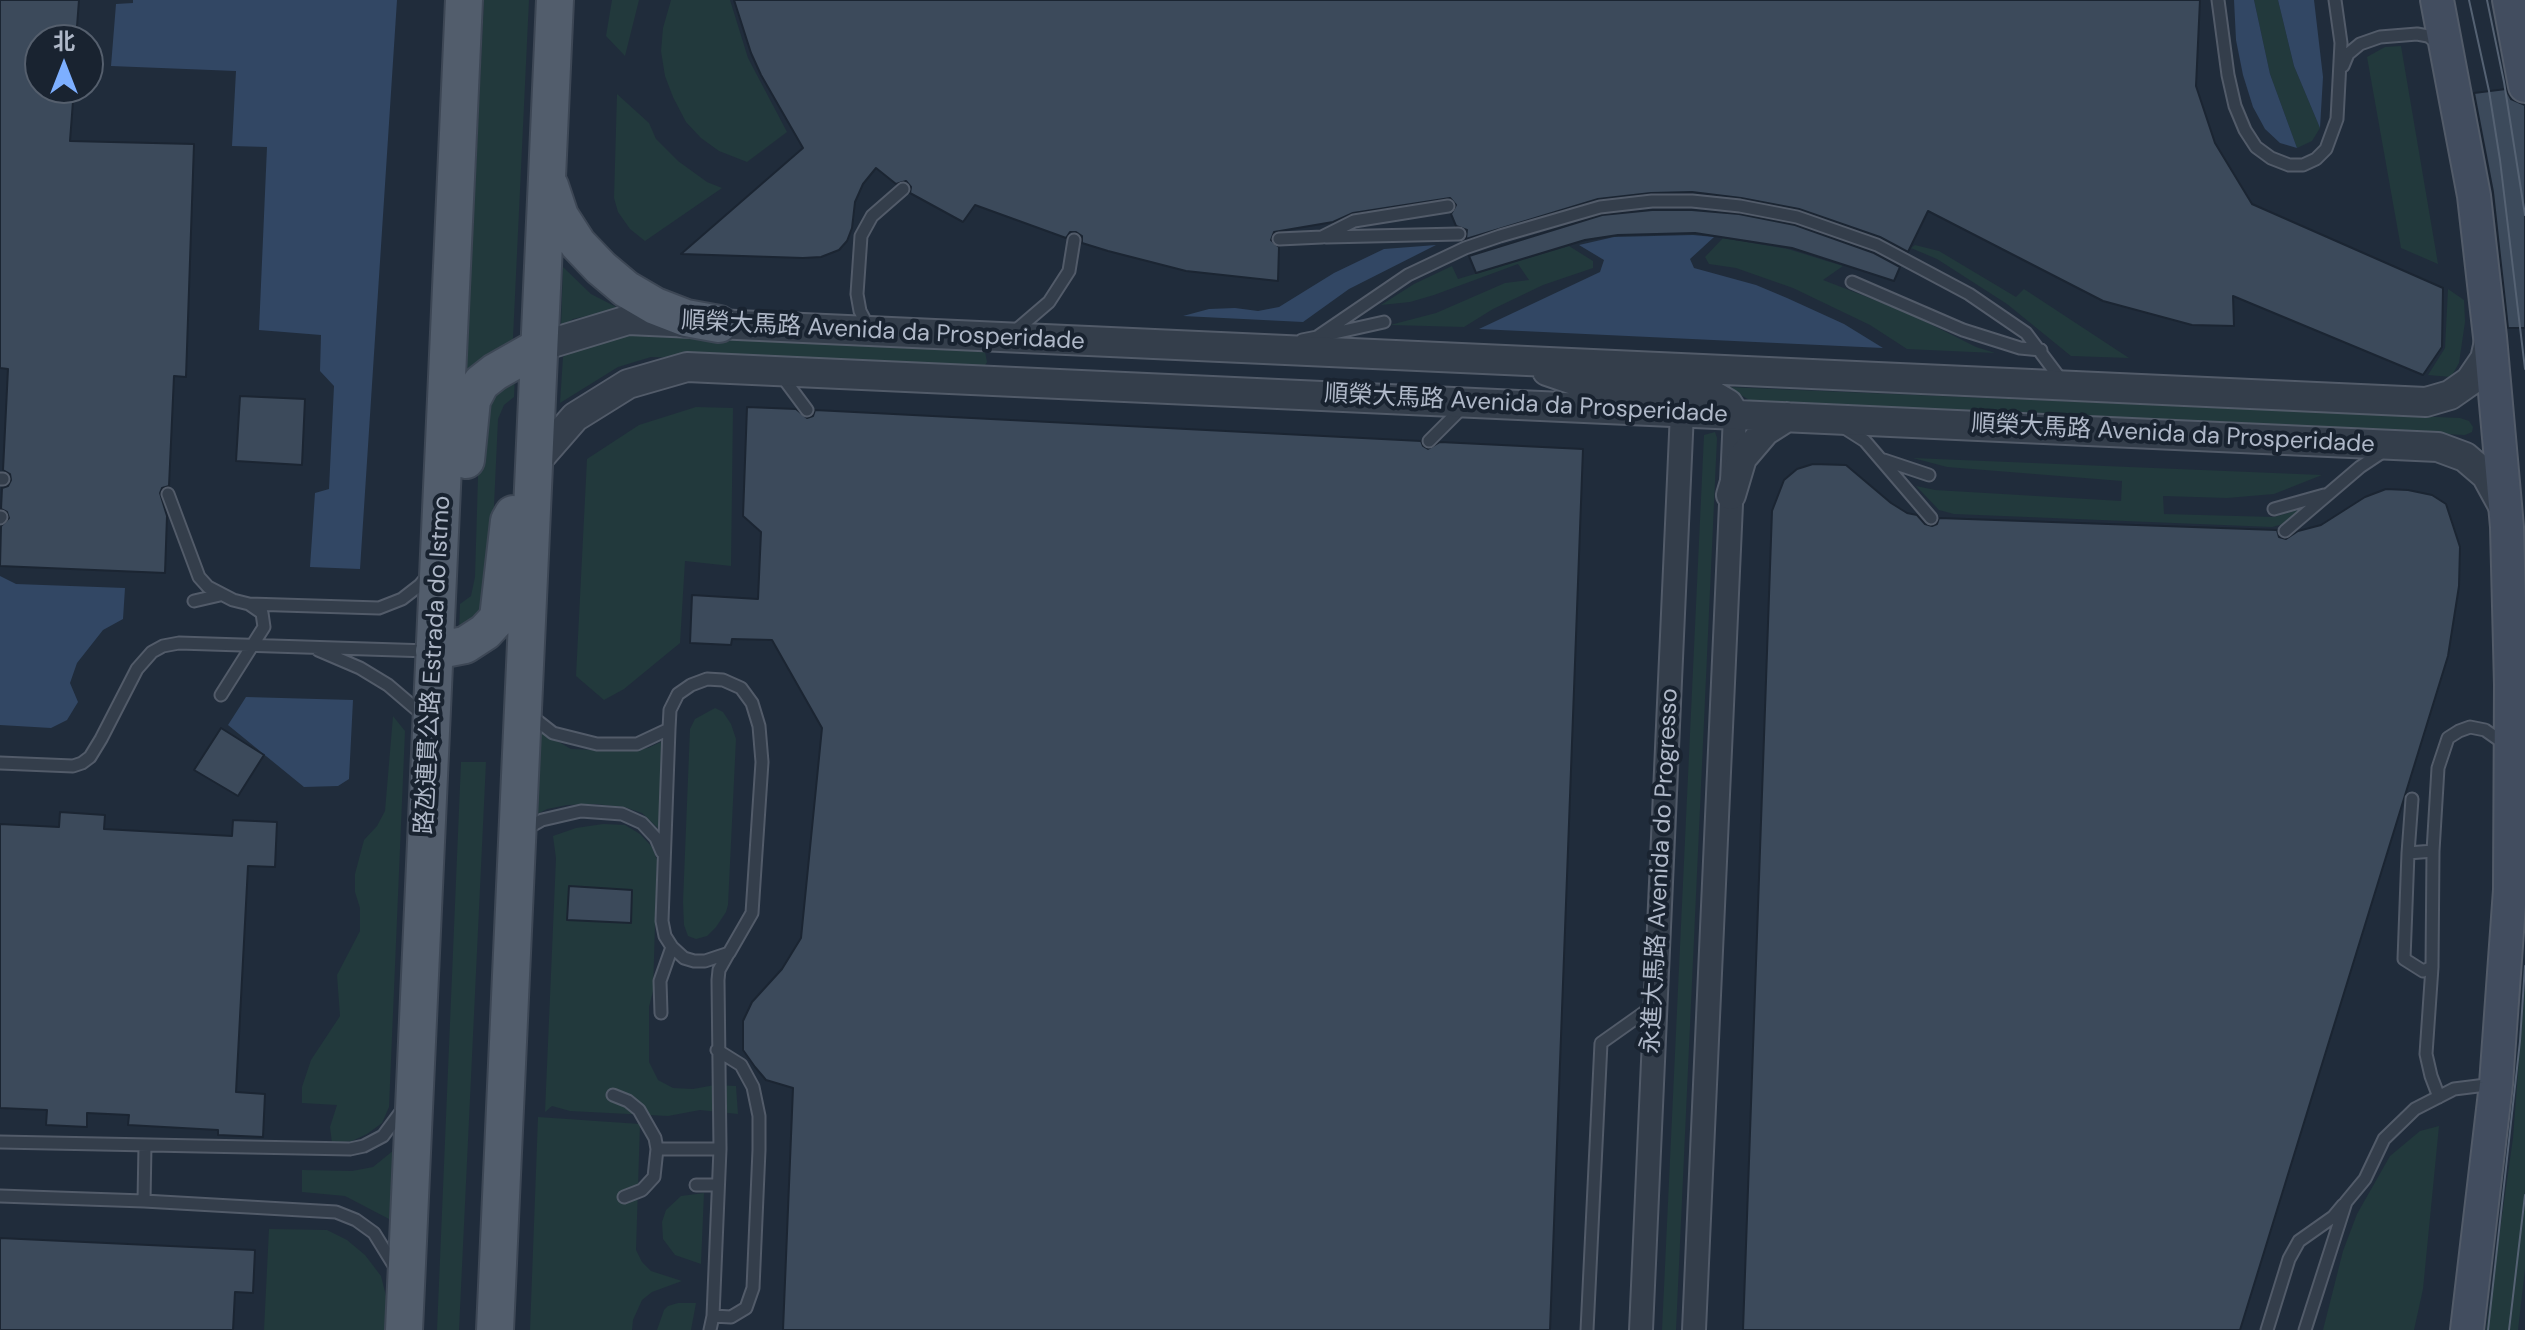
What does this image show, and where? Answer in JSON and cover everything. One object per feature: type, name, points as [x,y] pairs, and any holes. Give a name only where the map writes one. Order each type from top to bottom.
[{"type":"main road","name":"路氹連貫公路 Estrada do Istmo","points":[[405,1314],[464,0]]},
{"type":"main road","points":[[495,1330],[555,0]]},
{"type":"main road","points":[[2437,0],[2474,196],[2507,527],[2510,890],[2496,1084],[2467,1330]]},
{"type":"main road","points":[[2516,7],[2525,86]]},
{"type":"main road","points":[[547,177],[560,216],[578,244],[601,268],[626,289],[655,306],[686,318],[719,324]]},
{"type":"main road","points":[[439,560],[460,517],[472,400],[481,383],[539,347]]},
{"type":"main road","points":[[434,651],[465,645],[485,632],[498,618],[509,521],[534,464]]},
{"type":"street","name":"順榮大馬路 Avenida da Prosperidade","points":[[539,347],[628,320],[2426,402],[2450,395],[2470,381],[2485,359],[2490,337]]},
{"type":"street","points":[[1005,381],[1007,337]]},
{"type":"street","points":[[1516,361],[1594,387],[1706,391],[1728,404],[1735,415],[1694,1330]]},
{"type":"street","name":"順榮大馬路 Avenida da Prosperidade","points":[[534,464],[575,417],[628,384],[687,367],[2438,447],[2465,457],[2486,475],[2501,499],[2507,527]]},
{"type":"street","name":"永進大馬路 Avenida do Progresso","points":[[1641,1330],[1682,412]]},
{"type":"street","points":[[1731,495],[1742,458],[1765,431],[1801,418]]},
{"type":"lane","points":[[2218,0],[2221,39],[2235,106],[2245,130],[2256,147],[2271,158],[2289,165],[2303,165],[2316,159],[2326,149],[2337,119],[2341,43],[2335,0]]},
{"type":"lane","points":[[2341,71],[2348,54],[2360,44],[2390,36],[2428,36],[2449,57]]},
{"type":"lane","points":[[840,330],[853,310],[857,294],[861,236],[872,216],[903,189]]},
{"type":"lane","points":[[1317,337],[1408,275],[1465,248],[1538,223],[1600,207],[1652,201],[1692,201],[1797,217],[1855,235],[1904,259],[1969,294],[2026,333],[2066,385]]},
{"type":"lane","points":[[1322,237],[1354,221],[1448,206]]},
{"type":"lane","points":[[1279,239],[1459,234]]},
{"type":"lane","points":[[1007,337],[1049,302],[1069,271],[1074,240]]},
{"type":"lane","points":[[1852,282],[1963,330],[2020,348],[2041,350]]},
{"type":"lane","points":[[857,294],[860,311],[872,331]]},
{"type":"lane","points":[[1250,348],[1384,322]]},
{"type":"lane","points":[[778,371],[807,410]]},
{"type":"lane","points":[[1429,441],[1468,403]]},
{"type":"lane","points":[[1801,418],[1844,427],[1865,441],[1931,518]]},
{"type":"lane","points":[[2285,531],[2380,452],[2403,445]]},
{"type":"lane","points":[[1882,459],[1929,475]]},
{"type":"lane","points":[[168,494],[188,532],[199,577],[220,595],[249,604],[379,608],[402,599],[420,585],[439,560]]},
{"type":"lane","points":[[2274,509],[2328,494]]},
{"type":"lane","points":[[167,523],[188,532]]},
{"type":"lane","points":[[194,601],[220,595]]},
{"type":"lane","points":[[221,695],[264,627],[262,613],[249,604]]},
{"type":"lane","points":[[0,763],[73,766],[82,763],[90,757],[101,739],[137,669],[152,652],[163,646],[179,643],[434,651]]},
{"type":"lane","points":[[232,678],[254,657],[282,646]]},
{"type":"lane","points":[[308,647],[360,668],[388,685],[431,723]]},
{"type":"lane","points":[[710,1330],[720,1149],[717,1046],[719,970],[729,953],[752,913],[762,762],[759,726],[752,703],[741,688],[723,680],[707,679],[678,694],[670,710],[662,921],[665,936],[684,958],[705,961],[729,953]]},
{"type":"lane","points":[[523,710],[553,733],[597,744],[637,744],[669,729]]},
{"type":"lane","points":[[2439,1097],[2426,1054],[2438,768],[2448,738],[2470,727],[2485,730],[2511,750]]},
{"type":"lane","points":[[2412,799],[2404,959],[2423,971],[2432,967]]},
{"type":"lane","points":[[517,836],[542,820],[581,811],[622,814],[642,823],[656,838],[664,856]]},
{"type":"lane","points":[[2408,853],[2433,851]]},
{"type":"lane","points":[[661,1013],[660,981],[672,947]]},
{"type":"lane","points":[[1587,1330],[1601,1043],[1656,1004]]},
{"type":"lane","points":[[713,1316],[731,1317],[746,1308],[753,1288],[759,1150],[759,1116],[753,1087],[741,1065],[717,1046]]},
{"type":"lane","points":[[2267,1330],[2289,1259],[2299,1241],[2333,1217],[2346,1202],[2365,1179],[2384,1139],[2415,1109],[2454,1089],[2496,1084]]},
{"type":"lane","points":[[0,1142],[350,1149],[383,1136],[415,1091]]},
{"type":"lane","points":[[613,1095],[639,1110],[655,1138],[657,1149],[654,1177],[642,1190],[624,1197]]},
{"type":"lane","points":[[144,1201],[145,1145]]},
{"type":"lane","points":[[657,1149],[720,1149]]},
{"type":"lane","points":[[696,1185],[718,1185]]},
{"type":"lane","points":[[0,1196],[336,1212],[356,1220],[374,1233],[401,1279],[405,1314]]},
{"type":"lane","points":[[2305,1330],[2346,1202]]},
{"type":"green space","points":[[484,0],[529,0],[512,359],[469,377],[466,373]]},
{"type":"green space","points":[[612,0],[639,0],[625,56],[606,36]]},
{"type":"green space","points":[[671,0],[730,0],[748,58],[787,132],[747,162],[719,151],[701,138],[686,122],[673,97],[665,76],[661,51],[663,28]]},
{"type":"green space","points":[[2254,0],[2278,0],[2294,66],[2320,128],[2312,141],[2297,148],[2270,74]]},
{"type":"green space","points":[[2401,46],[2438,264],[2401,248],[2367,57],[2385,47]]},
{"type":"green space","points":[[617,94],[649,123],[656,139],[678,161],[707,182],[722,188],[645,241],[630,229],[618,212],[614,198]]},
{"type":"green space","points":[[1723,238],[1788,249],[1843,266],[1823,280],[1906,312],[1976,347],[1995,353],[1907,349],[1870,325],[1793,288],[1736,268],[1709,264],[1705,257]]},
{"type":"green space","points":[[1915,245],[1939,251],[2016,297],[2024,289],[2129,358],[2071,356],[2007,304],[1937,259],[1911,248]]},
{"type":"green space","points":[[1569,246],[1593,261],[1593,268],[1543,285],[1464,327],[1390,325],[1436,313],[1505,283],[1529,280],[1518,264],[1434,295],[1410,302],[1381,305],[1414,284],[1452,266],[1458,279]]},
{"type":"green space","points":[[563,267],[591,294],[628,313],[587,316],[573,319],[561,327]]},
{"type":"green space","points":[[2448,289],[2464,300],[2465,322],[2459,363],[2451,377],[2428,375],[2445,348]]},
{"type":"green space","points":[[634,332],[980,348],[985,352],[987,362],[984,367],[977,368],[651,357],[618,367],[560,403],[563,357],[570,351]]},
{"type":"green space","points":[[515,375],[514,397],[504,405],[498,419],[490,594],[483,618],[459,635],[460,604],[471,596],[475,577],[480,410],[490,392]]},
{"type":"green space","points":[[1727,387],[2460,418],[2469,421],[2473,427],[2472,432],[2465,435],[1760,402],[1751,401]]},
{"type":"green space","points":[[696,407],[733,408],[731,566],[685,561],[680,643],[624,689],[604,700],[576,676],[587,459],[639,425]]},
{"type":"green space","points":[[1715,432],[1676,1330],[1662,1330],[1704,435]]},
{"type":"green space","points":[[1913,458],[2322,475],[2274,494],[2227,498],[2163,496],[2164,514],[2274,517],[2298,510],[2287,523],[2272,527],[1954,514],[1939,510],[1916,486],[1935,490],[2121,501],[2122,481],[1947,467]]},
{"type":"green space","points":[[715,708],[723,712],[736,739],[728,905],[716,927],[707,936],[696,939],[688,936],[684,925],[683,902],[690,729],[695,719]]},
{"type":"green space","points":[[393,716],[405,731],[389,1107],[382,1123],[367,1134],[352,1141],[332,1143],[330,1127],[337,1105],[302,1103],[302,1087],[311,1060],[340,1016],[337,975],[360,931],[355,874],[364,840],[385,811]]},
{"type":"green space","points":[[531,726],[571,749],[623,751],[648,748],[663,741],[659,829],[642,813],[624,807],[595,804],[547,809],[526,820]]},
{"type":"green space","points":[[461,762],[486,762],[459,1330],[437,1330]]},
{"type":"green space","points":[[625,825],[640,834],[652,847],[657,860],[649,1062],[658,1080],[673,1088],[736,1086],[738,1114],[700,1110],[668,1116],[570,1111],[552,1106],[545,1112],[556,858],[553,836],[576,828]]},
{"type":"green space","points":[[2525,982],[2525,1269],[2518,1330],[2486,1330],[2513,1138]]},
{"type":"green space","points":[[538,1117],[640,1124],[636,1250],[651,1271],[682,1281],[652,1292],[642,1300],[632,1330],[530,1330]]},
{"type":"green space","points":[[2439,1126],[2423,1289],[2414,1330],[2323,1330],[2343,1251],[2357,1214],[2390,1156],[2420,1131]]},
{"type":"green space","points":[[394,1150],[389,1219],[345,1196],[302,1192],[302,1170],[352,1171],[373,1167]]},
{"type":"green space","points":[[704,1193],[701,1264],[675,1255],[663,1239],[662,1222],[666,1210],[681,1196]]},
{"type":"green space","points":[[269,1229],[327,1230],[347,1240],[365,1255],[381,1276],[388,1304],[388,1330],[264,1330]]},
{"type":"green space","points":[[678,1303],[696,1303],[691,1330],[657,1330],[664,1310]]},
{"type":"water","points":[[133,0],[397,0],[360,569],[310,567],[315,493],[329,489],[334,386],[320,371],[321,335],[259,330],[267,147],[232,146],[236,71],[111,66],[116,4],[133,3]]},
{"type":"water","points":[[2234,0],[2254,0],[2270,74],[2297,148],[2280,143],[2265,129],[2253,107],[2236,40]]},
{"type":"water","points":[[2278,0],[2314,0],[2323,77],[2320,128],[2294,66]]},
{"type":"water","points":[[1614,237],[1714,237],[1690,259],[1694,268],[1756,285],[1787,298],[1844,324],[1883,348],[1479,329],[1600,272],[1604,260],[1579,245]]},
{"type":"water","points":[[1436,245],[1349,289],[1303,322],[1183,316],[1209,309],[1258,311],[1279,307],[1334,273],[1384,249]]},
{"type":"water","points":[[0,576],[16,584],[125,588],[123,619],[103,630],[77,663],[70,683],[78,702],[67,720],[51,728],[0,725]]},
{"type":"water","points":[[246,697],[353,700],[349,779],[338,786],[304,787],[228,725]]},
{"type":"building","points":[[0,0],[79,0],[77,24],[24,24],[24,104],[73,104],[70,141],[194,144],[186,377],[174,376],[169,486],[162,488],[160,493],[167,516],[165,573],[0,566],[1,526],[9,518],[7,512],[1,509],[2,488],[8,486],[11,480],[10,474],[3,470],[8,369],[0,368]]},
{"type":"building","points":[[734,0],[2200,0],[2196,86],[2215,143],[2252,204],[2443,288],[2442,347],[2423,375],[2233,296],[2234,326],[2192,325],[2103,301],[1928,211],[1908,252],[1880,237],[1799,209],[1692,192],[1598,199],[1466,239],[1467,230],[1456,226],[1451,214],[1456,205],[1450,198],[1353,213],[1333,222],[1274,232],[1271,240],[1279,247],[1278,281],[1186,271],[1082,243],[1082,236],[1076,232],[1070,232],[1066,238],[975,205],[963,222],[910,193],[911,187],[906,181],[896,184],[876,168],[863,184],[855,202],[852,228],[839,250],[821,257],[803,258],[681,254],[803,148],[761,75]]},
{"type":"building","points":[[2506,89],[2511,99],[2525,105],[2525,328],[2508,328],[2493,192],[2474,93]]},
{"type":"building","points":[[1652,210],[1739,214],[1795,225],[1874,253],[1900,267],[1894,281],[1792,248],[1695,233],[1618,235],[1585,240],[1476,273],[1469,256],[1602,215]]},
{"type":"building","points":[[240,396],[305,399],[302,465],[236,461]]},
{"type":"building","points":[[747,407],[796,409],[807,418],[813,416],[815,410],[1421,441],[1428,449],[1440,442],[1583,449],[1550,1330],[783,1330],[793,1088],[766,1080],[755,1067],[743,1050],[743,1021],[752,1002],[782,969],[801,938],[822,728],[772,640],[732,639],[731,645],[690,643],[692,595],[758,599],[761,532],[743,516]]},
{"type":"building","points":[[1813,464],[1846,465],[1891,503],[1932,526],[1937,524],[1939,518],[2277,530],[2279,537],[2286,539],[2298,531],[2321,525],[2365,497],[2386,489],[2432,495],[2446,504],[2460,547],[2459,586],[2448,656],[2240,1330],[1743,1330],[1772,511],[1784,480],[1797,469]]},
{"type":"building","points":[[221,728],[264,755],[238,796],[194,770]]},
{"type":"building","points":[[60,812],[105,815],[104,829],[232,836],[233,820],[277,822],[275,867],[248,866],[236,1092],[265,1094],[263,1137],[218,1135],[218,1130],[128,1125],[129,1115],[87,1113],[87,1127],[46,1125],[47,1110],[0,1108],[0,824],[59,827]]},
{"type":"building","points":[[569,886],[632,890],[631,923],[567,920]]},
{"type":"building","points":[[0,1238],[255,1250],[253,1293],[235,1292],[233,1330],[0,1330]]},
{"type":"tram line","points":[[2469,0],[2500,160],[2525,369]]},
{"type":"tram line","points":[[2487,0],[2504,82],[2525,215]]},
{"type":"tram line","points":[[2488,1330],[2520,1041],[2525,966]]},
{"type":"tram line","points":[[2509,1330],[2525,1195]]}]
